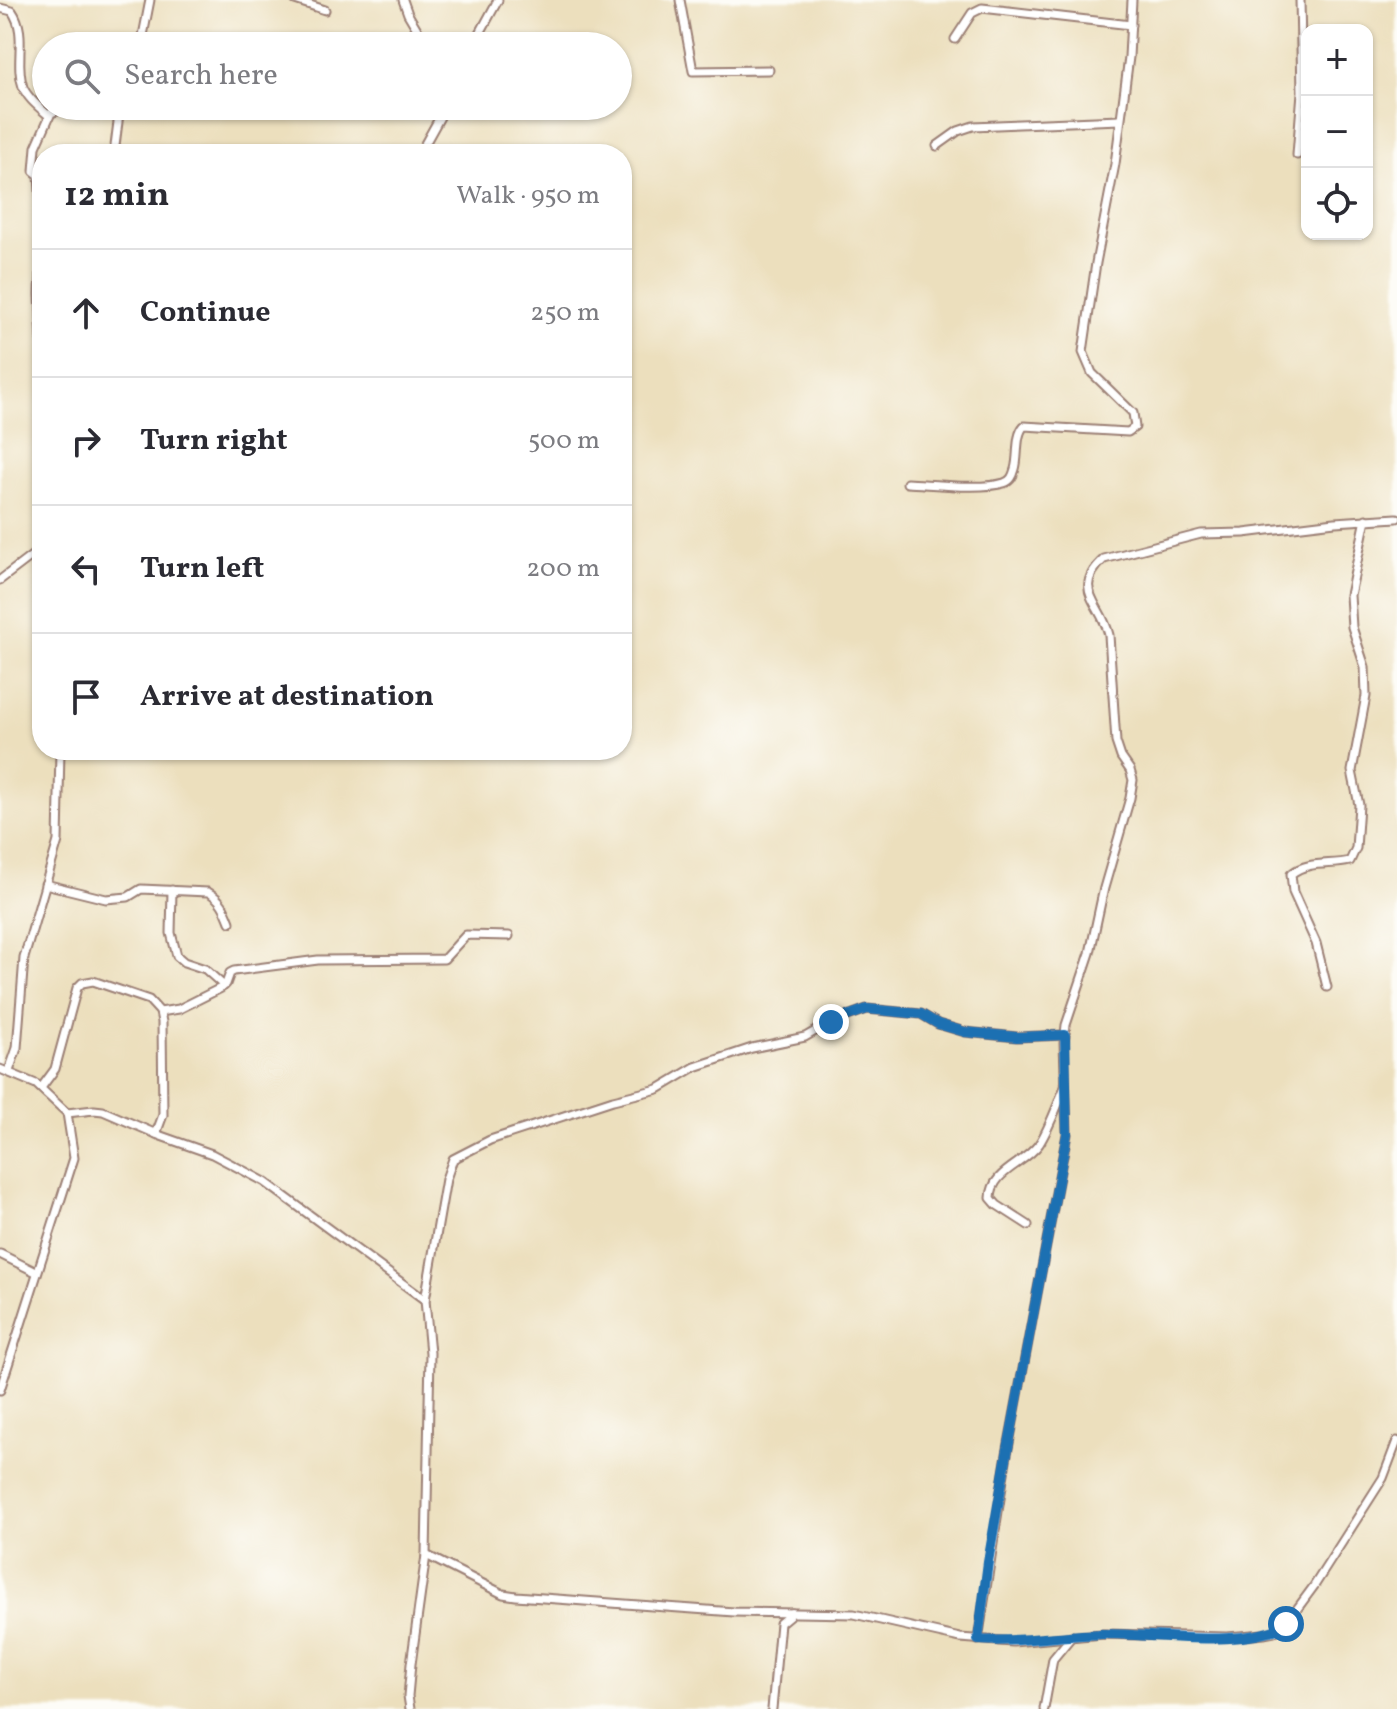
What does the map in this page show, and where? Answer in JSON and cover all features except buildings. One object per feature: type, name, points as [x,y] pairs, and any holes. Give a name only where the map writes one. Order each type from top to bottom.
[{"type":"street","points":[[144,32],[150,0]]},
{"type":"street","points":[[295,0],[325,10]]},
{"type":"street","points":[[403,0],[419,32]]},
{"type":"street","points":[[481,32],[498,0]]},
{"type":"street","points":[[680,0],[693,71],[769,70]]},
{"type":"street","points":[[907,483],[1005,483],[1015,471],[1019,434],[1024,426],[1128,432],[1135,427],[1133,413],[1092,373],[1083,352],[1120,120],[1132,0]]},
{"type":"street","points":[[1297,155],[1302,92],[1300,0]]},
{"type":"street","points":[[0,8],[13,7],[20,26],[22,87],[32,98]]},
{"type":"street","points":[[955,39],[972,13],[982,8],[1131,25]]},
{"type":"street","points":[[38,144],[47,120]]},
{"type":"street","points":[[115,144],[118,120]]},
{"type":"street","points":[[425,144],[438,120]]},
{"type":"street","points":[[937,146],[958,131],[973,126],[1120,120]]},
{"type":"street","points":[[978,1640],[1004,1470],[1066,1146],[1065,1035],[1090,953],[1104,888],[1124,826],[1133,780],[1116,742],[1111,703],[1109,635],[1106,622],[1090,599],[1088,586],[1093,569],[1104,559],[1201,534],[1281,530],[1397,518]]},
{"type":"street","points":[[1327,987],[1316,943],[1293,892],[1291,874],[1312,864],[1350,861],[1356,848],[1359,805],[1352,771],[1363,719],[1365,667],[1352,627],[1350,595],[1366,519]]},
{"type":"street","points":[[0,580],[32,556]]},
{"type":"street","points":[[0,1390],[74,1158],[67,1113],[41,1088],[4,1070],[16,1054],[24,958],[58,841],[60,760]]},
{"type":"street","points":[[45,884],[106,899],[128,897],[141,889],[201,891],[216,896],[230,922]]},
{"type":"street","points":[[172,890],[171,933],[177,956],[184,962],[205,969],[224,986]]},
{"type":"street","points":[[160,1012],[179,1009],[224,986],[234,971],[318,960],[444,959],[466,935],[509,936]]},
{"type":"street","points":[[41,1088],[55,1069],[77,988],[82,983],[93,981],[149,1000],[160,1012],[163,1059],[163,1115],[156,1134]]},
{"type":"street","points":[[410,1709],[411,1664],[426,1555],[430,1353],[425,1300],[453,1159],[490,1140],[613,1100],[658,1089],[695,1067],[752,1048],[805,1037],[831,1022],[867,1009],[921,1014],[938,1024],[965,1032],[1017,1037],[1065,1035]]},
{"type":"street","points":[[1028,1225],[997,1205],[991,1198],[991,1191],[996,1180],[1038,1145],[1065,1085]]},
{"type":"street","points":[[67,1113],[103,1111],[212,1154],[265,1182],[425,1300]]},
{"type":"street","points":[[0,1254],[36,1272]]},
{"type":"street","points":[[426,1555],[503,1594],[734,1612],[854,1614],[978,1640],[1013,1642],[1103,1634],[1227,1637],[1274,1632],[1286,1624],[1355,1526],[1383,1478],[1397,1441]]},
{"type":"street","points":[[772,1709],[780,1623],[792,1613]]},
{"type":"street","points":[[1044,1709],[1053,1659],[1072,1636]]},
{"type":"route","points":[[831,1022],[867,1009],[921,1014],[938,1024],[965,1032],[1017,1037],[1065,1035],[1068,1114],[1062,1169],[1007,1454],[978,1640],[1013,1642],[1103,1634],[1227,1637],[1274,1632],[1286,1624]]}]
